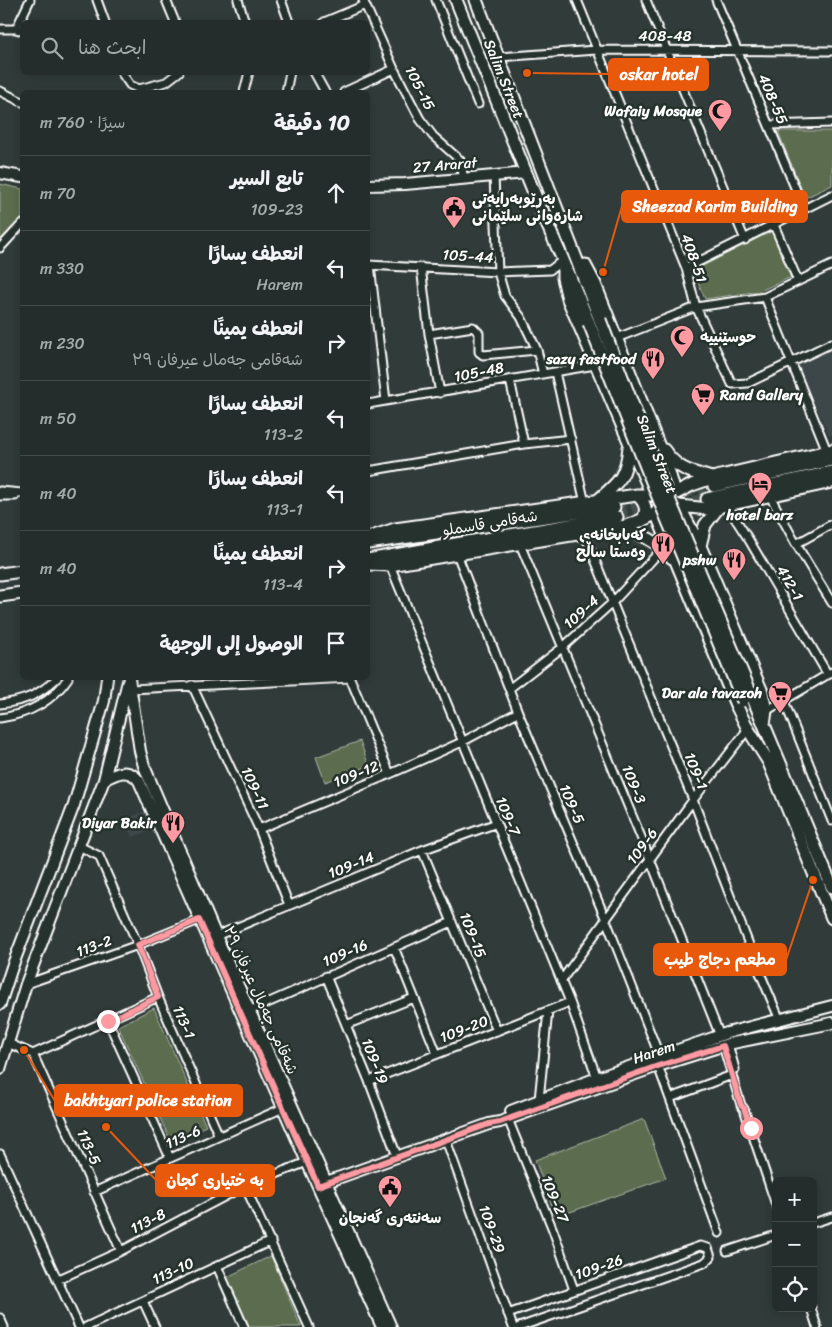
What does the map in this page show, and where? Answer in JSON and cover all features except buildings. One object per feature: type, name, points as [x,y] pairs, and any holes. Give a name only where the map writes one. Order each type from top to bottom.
[{"type":"main road","name":"Salim Street","points":[[456,0],[543,215],[568,257]]},
{"type":"main road","name":"Salim Street","points":[[476,0],[499,57],[568,257],[669,497],[747,698],[770,764],[832,918]]},
{"type":"main road","points":[[0,173],[20,177]]},
{"type":"main road","name":"27 Ararat","points":[[370,185],[526,173]]},
{"type":"main road","points":[[652,495],[594,365],[568,299],[563,278],[568,257],[584,265],[595,284],[669,472],[671,496],[679,506],[700,546],[762,692],[766,711],[764,724]]},
{"type":"main road","points":[[655,438],[670,459],[691,473],[708,488]]},
{"type":"main road","points":[[597,501],[615,486],[623,474],[628,461],[630,445]]},
{"type":"main road","points":[[708,488],[830,454]]},
{"type":"main road","points":[[645,481],[653,486],[662,484],[668,478],[669,472]]},
{"type":"main road","points":[[370,564],[390,565],[584,533],[616,518],[642,521],[656,513],[671,496],[692,485],[708,488],[832,472]]},
{"type":"main road","points":[[679,506],[699,509],[722,507],[832,482]]},
{"type":"main road","points":[[692,485],[690,499],[699,509]]},
{"type":"main road","points":[[370,537],[395,529],[637,495],[671,496]]},
{"type":"main road","points":[[637,495],[642,499],[646,510],[642,521]]},
{"type":"main road","points":[[700,546],[705,525],[722,507]]},
{"type":"main road","points":[[656,513],[736,705],[770,764]]},
{"type":"main road","points":[[616,518],[663,548],[677,564]]},
{"type":"main road","name":"شەقامی قاسملو","points":[[370,543],[616,518]]},
{"type":"main road","name":"شەقامی قاسملو","points":[[370,560],[465,542],[616,518]]},
{"type":"main road","points":[[666,535],[668,528],[673,522],[682,521],[689,524]]},
{"type":"main road","points":[[0,574],[19,572]]},
{"type":"main road","points":[[0,596],[20,594]]},
{"type":"main road","points":[[0,1004],[74,805],[104,701],[107,680]]},
{"type":"main road","points":[[0,1069],[26,984],[104,780],[129,682]]},
{"type":"main road","name":"شەقامی جەمال عیرفان ٣٩","points":[[129,682],[144,766],[382,1327]]},
{"type":"main road","name":"Salim Street","points":[[747,698],[764,724],[832,887]]},
{"type":"main road","points":[[104,780],[117,773],[132,774],[136,769],[144,766]]},
{"type":"main road","name":"شەقامی جەمال عیرفان ٣٩","points":[[132,774],[139,782],[307,1162],[322,1184],[391,1327]]},
{"type":"main road","points":[[724,1040],[780,1020],[832,1006]]},
{"type":"main road","name":"Harem","points":[[322,1184],[397,1156],[508,1119],[724,1040],[832,1023]]},
{"type":"main road","name":"Harem","points":[[489,1124],[499,1117],[597,1078],[660,1063]]},
{"type":"street","points":[[23,20],[30,0]]},
{"type":"street","points":[[97,0],[104,20]]},
{"type":"street","points":[[166,0],[174,20]]},
{"type":"street","points":[[238,0],[244,20]]},
{"type":"street","points":[[282,0],[288,20]]},
{"type":"street","points":[[436,0],[478,104]]},
{"type":"street","name":"408-51","points":[[577,0],[686,268],[696,308],[732,384],[748,383],[792,363]]},
{"type":"street","points":[[646,0],[745,240]]},
{"type":"street","name":"408-55","points":[[716,0],[804,209]]},
{"type":"street","points":[[328,20],[364,3]]},
{"type":"street","name":"105-15","points":[[364,3],[394,69],[424,126],[460,160],[464,179]]},
{"type":"street","points":[[0,29],[19,30]]},
{"type":"street","name":"408-48","points":[[499,57],[596,50],[832,51]]},
{"type":"street","points":[[348,90],[394,69]]},
{"type":"street","points":[[123,75],[130,85],[138,90]]},
{"type":"street","points":[[143,90],[166,82],[175,75]]},
{"type":"street","points":[[244,90],[248,75]]},
{"type":"street","points":[[286,90],[289,75]]},
{"type":"street","points":[[316,75],[324,90]]},
{"type":"street","points":[[0,91],[20,101]]},
{"type":"street","points":[[769,125],[832,123]]},
{"type":"street","points":[[494,176],[498,272],[505,296],[521,317],[537,350],[543,374]]},
{"type":"street","points":[[686,268],[832,195]]},
{"type":"street","points":[[774,225],[798,281]]},
{"type":"street","points":[[0,248],[20,226]]},
{"type":"street","name":"105-44","points":[[370,265],[498,272],[550,270],[568,257]]},
{"type":"street","points":[[617,338],[696,308],[765,296],[832,266]]},
{"type":"street","points":[[421,267],[429,334],[440,393]]},
{"type":"street","points":[[370,273],[386,401]]},
{"type":"street","points":[[765,296],[830,454]]},
{"type":"street","points":[[429,334],[473,327],[479,333],[479,352],[483,355],[537,350]]},
{"type":"street","points":[[792,363],[832,343]]},
{"type":"street","name":"105-48","points":[[370,404],[594,365]]},
{"type":"street","points":[[555,372],[584,503]]},
{"type":"street","points":[[510,380],[524,444]]},
{"type":"street","points":[[370,471],[524,444],[571,439]]},
{"type":"street","points":[[0,491],[20,493]]},
{"type":"street","points":[[0,496],[20,498]]},
{"type":"street","points":[[770,496],[796,544],[831,597]]},
{"type":"street","name":"412-1","points":[[722,507],[750,540],[830,673]]},
{"type":"street","points":[[796,544],[832,524]]},
{"type":"street","name":"109-1","points":[[584,533],[780,1020]]},
{"type":"street","name":"109-3","points":[[520,544],[724,1040]]},
{"type":"street","name":"109-4","points":[[510,688],[563,647],[612,602],[663,548]]},
{"type":"street","name":"109-5","points":[[457,554],[518,712],[606,920],[660,1063],[670,1098],[718,1232]]},
{"type":"street","name":"109-7","points":[[390,565],[570,1002],[597,1078]]},
{"type":"street","points":[[0,567],[19,572]]},
{"type":"street","points":[[766,711],[830,673]]},
{"type":"street","points":[[0,704],[18,702],[31,697],[55,680]]},
{"type":"street","points":[[0,718],[17,715],[40,706],[56,693],[66,680]]},
{"type":"street","points":[[129,682],[192,686],[310,680]]},
{"type":"street","points":[[351,680],[390,774]]},
{"type":"street","name":"109-11","points":[[192,686],[259,829],[289,905]]},
{"type":"street","points":[[784,701],[832,821]]},
{"type":"street","name":"109-12","points":[[259,829],[462,742],[518,712]]},
{"type":"street","name":"109-6","points":[[561,981],[748,728]]},
{"type":"street","name":"109-14","points":[[216,936],[422,850],[497,823]]},
{"type":"street","name":"113-1","points":[[79,846],[100,856],[158,997],[220,1136]]},
{"type":"street","name":"109-15","points":[[422,850],[497,1031]]},
{"type":"street","name":"113-2","points":[[26,984],[138,945],[199,920]]},
{"type":"street","name":"109-16","points":[[249,1010],[452,922]]},
{"type":"street","points":[[394,947],[437,1054]]},
{"type":"street","name":"109-19","points":[[326,976],[397,1156]]},
{"type":"street","points":[[8,1043],[34,1054],[158,997]]},
{"type":"street","points":[[346,1025],[414,998]]},
{"type":"street","name":"109-20","points":[[369,1081],[570,1002]]},
{"type":"street","points":[[539,1100],[548,1011]]},
{"type":"street","points":[[108,1021],[170,1158]]},
{"type":"street","points":[[724,1040],[732,1075],[741,1105],[744,1108]]},
{"type":"street","points":[[724,1040],[772,1193]]},
{"type":"street","name":"113-5","points":[[34,1054],[121,1251]]},
{"type":"street","points":[[670,1098],[732,1075]]},
{"type":"street","name":"113-6","points":[[94,1192],[283,1108]]},
{"type":"street","name":"109-27","points":[[508,1119],[553,1230],[574,1290]]},
{"type":"street","name":"109-29","points":[[446,1140],[513,1327]]},
{"type":"street","points":[[1,1156],[79,1327]]},
{"type":"street","name":"113-8","points":[[57,1280],[121,1251],[246,1186],[307,1162]]},
{"type":"street","points":[[246,1186],[309,1327]]},
{"type":"street","points":[[816,1222],[832,1217]]},
{"type":"street","points":[[727,1250],[772,1236]]},
{"type":"street","name":"113-10","points":[[86,1327],[271,1241]]},
{"type":"street","name":"109-26","points":[[508,1314],[700,1246],[708,1248],[711,1252],[711,1257],[704,1264],[519,1327]]},
{"type":"street","points":[[217,1266],[244,1327]]},
{"type":"street","points":[[143,1300],[155,1327]]},
{"type":"street","points":[[811,1312],[817,1327]]},
{"type":"street","points":[[0,1318],[4,1327]]},
{"type":"shaded area","points":[[832,348],[832,436],[829,435],[798,366],[799,363]]},
{"type":"shaded area","points":[[146,811],[153,830],[132,837],[124,819]]},
{"type":"green space","points":[[778,131],[832,131],[832,185],[805,198]]},
{"type":"green space","points":[[0,184],[20,189],[20,223],[0,243]]},
{"type":"green space","points":[[772,231],[791,277],[760,291],[705,299],[693,271]]},
{"type":"green space","points":[[360,741],[369,766],[325,782],[316,757]]},
{"type":"green space","points":[[154,1008],[206,1126],[171,1142],[118,1026]]},
{"type":"green space","points":[[644,1119],[666,1178],[556,1217],[535,1160]]},
{"type":"green space","points":[[271,1256],[301,1327],[249,1327],[227,1277]]},
{"type":"tunnel","points":[[682,493],[705,488]]},
{"type":"tunnel","points":[[614,507],[649,499]]},
{"type":"tunnel","points":[[678,505],[707,499]]},
{"type":"tunnel","points":[[617,517],[655,510]]},
{"type":"place","name":"oskar hotel","points":[[527,73]]},
{"type":"place","name":"Wafaiy Mosque","points":[[720,132]]},
{"type":"place","name":"بەڕێوبەرایەتی شارەوانی سلێمانی","points":[[454,229]]},
{"type":"place","name":"Sheezad Karim Building","points":[[603,272]]},
{"type":"place","name":"حوسێنییە","points":[[682,358]]},
{"type":"place","name":"sazy fastfood","points":[[653,380]]},
{"type":"place","name":"Rand Gallery","points":[[703,416]]},
{"type":"place","name":"hotel barz","points":[[760,505]]},
{"type":"place","name":"کەبابخانەی وەستا ساڵح","points":[[663,565]]},
{"type":"place","name":"pshw","points":[[734,581]]},
{"type":"place","name":"Dar ala tavazoh","points":[[780,714]]},
{"type":"place","name":"Diyar Bakir","points":[[173,844]]},
{"type":"place","name":"مطعم دجاج طيب","points":[[813,880]]},
{"type":"place","name":"bakhtyari police station","points":[[24,1050]]},
{"type":"place","name":"به ختيارى كجان","points":[[106,1127]]},
{"type":"place","name":"سەنتەری گەنجان","points":[[390,1208]]},
{"type":"route","points":[[108,1021],[158,997],[138,945],[199,920],[318,1186],[489,1124],[500,1122],[658,1066],[723,1046],[741,1105],[744,1108],[751,1128]]}]
